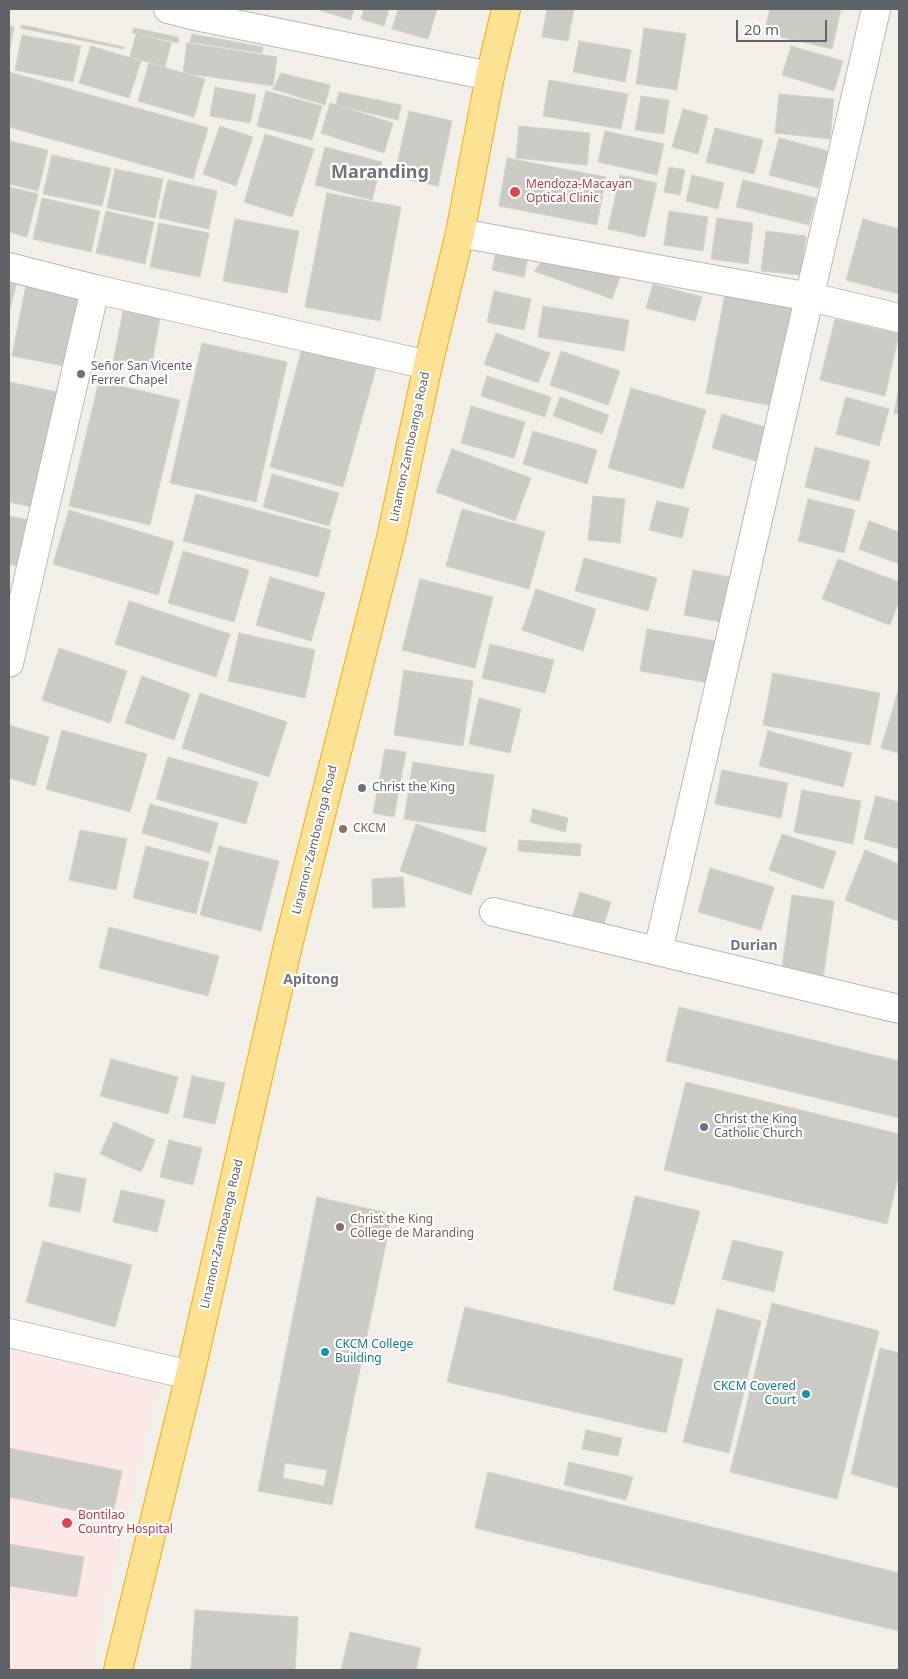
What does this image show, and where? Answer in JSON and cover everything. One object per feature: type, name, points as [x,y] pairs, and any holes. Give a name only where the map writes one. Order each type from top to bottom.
[{"type":"highway","name":"Linamon-Zamboanga Road","points":[[118,1670],[190,1375],[289,941],[391,538],[428,365],[460,234],[490,76],[506,9]]},
{"type":"street","points":[[658,951],[876,9]]},
{"type":"street","points":[[184,11],[490,76]]},
{"type":"street","points":[[460,234],[810,298],[899,318]]},
{"type":"street","points":[[9,267],[95,289],[428,365]]},
{"type":"street","points":[[9,663],[95,289]]},
{"type":"street","points":[[494,912],[899,1007]]},
{"type":"street","points":[[9,1334],[190,1375]]},
{"type":"shaded area","name":"Bontilao Country Hospital","points":[[9,1350],[161,1376],[89,1670],[9,1670]]},
{"type":"building","points":[[316,9],[354,9],[351,20]]},
{"type":"building","points":[[364,9],[389,9],[384,26],[361,19]]},
{"type":"building","points":[[398,9],[437,9],[428,39],[392,29]]},
{"type":"building","points":[[547,9],[574,9],[568,41],[542,37]]},
{"type":"building","points":[[770,9],[841,9],[832,49],[764,33]]},
{"type":"building","points":[[22,25],[124,47],[124,49],[20,28]]},
{"type":"building","points":[[9,26],[14,27],[9,54]]},
{"type":"building","points":[[134,28],[178,37],[179,43],[132,33]]},
{"type":"building","points":[[644,28],[686,34],[677,90],[636,84]]},
{"type":"building","points":[[136,34],[171,43],[165,67],[130,57]]},
{"type":"building","points":[[192,34],[263,47],[262,53],[190,42]]},
{"type":"building","points":[[22,35],[81,46],[73,82],[15,70]]},
{"type":"building","points":[[579,41],[631,50],[625,82],[573,72]]},
{"type":"building","points":[[187,43],[277,57],[273,86],[183,73]]},
{"type":"building","points":[[91,46],[141,61],[129,98],[79,83]]},
{"type":"building","points":[[791,46],[843,61],[834,91],[782,75]]},
{"type":"building","points":[[149,63],[205,79],[194,117],[138,101]]},
{"type":"building","points":[[9,72],[208,128],[193,179],[9,127]]},
{"type":"building","points":[[281,73],[330,85],[325,105],[273,89]]},
{"type":"building","points":[[549,80],[628,94],[621,129],[543,116]]},
{"type":"building","points":[[215,87],[256,95],[250,123],[210,116]]},
{"type":"building","points":[[266,91],[322,106],[312,140],[257,126]]},
{"type":"building","points":[[339,92],[401,105],[398,120],[336,105]]},
{"type":"building","points":[[779,94],[834,99],[830,139],[775,133]]},
{"type":"building","points":[[641,96],[669,100],[664,134],[635,130]]},
{"type":"building","points":[[330,103],[393,123],[384,153],[321,133]]},
{"type":"building","points":[[683,109],[708,116],[698,154],[672,147]]},
{"type":"building","points":[[409,111],[452,121],[438,186],[394,177]]},
{"type":"building","points":[[220,126],[253,137],[236,186],[203,174]]},
{"type":"building","points":[[519,126],[590,133],[587,165],[516,158]]},
{"type":"building","points":[[715,128],[763,140],[754,174],[706,162]]},
{"type":"building","points":[[605,131],[664,144],[657,175],[598,162]]},
{"type":"building","points":[[265,134],[314,149],[292,217],[244,202]]},
{"type":"building","points":[[779,138],[828,151],[818,188],[769,175]]},
{"type":"building","points":[[9,141],[48,150],[38,191],[9,184]]},
{"type":"building","points":[[325,147],[382,162],[372,200],[315,185]]},
{"type":"building","points":[[52,155],[111,168],[102,206],[43,194]]},
{"type":"building","points":[[507,158],[606,177],[597,225],[499,206]]},
{"type":"building","points":[[669,167],[685,170],[680,195],[664,192]]},
{"type":"building","points":[[115,169],[163,179],[155,218],[107,208]]},
{"type":"building","points":[[620,175],[657,183],[645,237],[608,229]]},
{"type":"building","points":[[692,175],[724,183],[718,209],[686,201]]},
{"type":"building","points":[[168,180],[217,191],[209,229],[159,218]]},
{"type":"building","points":[[743,180],[816,198],[809,225],[736,207]]},
{"type":"building","points":[[9,187],[38,194],[27,237],[9,232]]},
{"type":"building","points":[[327,193],[401,207],[380,321],[305,307]]},
{"type":"building","points":[[42,198],[100,211],[91,252],[33,239]]},
{"type":"building","points":[[106,211],[154,222],[145,264],[96,253]]},
{"type":"building","points":[[669,211],[708,217],[703,251],[664,245]]},
{"type":"building","points":[[717,218],[753,223],[748,264],[711,259]]},
{"type":"building","points":[[235,219],[299,231],[287,293],[223,281]]},
{"type":"building","points":[[863,219],[899,229],[899,294],[846,280]]},
{"type":"building","points":[[159,223],[209,233],[200,277],[150,267]]},
{"type":"building","points":[[766,231],[806,236],[801,275],[761,271]]},
{"type":"building","points":[[497,247],[529,253],[524,277],[492,270]]},
{"type":"building","points":[[544,259],[623,269],[612,299],[534,271]]},
{"type":"building","points":[[9,276],[18,278],[9,313]]},
{"type":"building","points":[[27,280],[84,291],[69,367],[12,356]]},
{"type":"building","points":[[653,284],[702,297],[695,321],[646,308]]},
{"type":"building","points":[[494,291],[531,299],[524,330],[487,322]]},
{"type":"building","points":[[725,294],[797,308],[778,407],[706,393]]},
{"type":"building","points":[[543,306],[629,320],[624,351],[538,337]]},
{"type":"building","points":[[123,311],[160,318],[151,369],[113,362]]},
{"type":"building","points":[[835,319],[899,334],[885,396],[820,380]]},
{"type":"building","points":[[496,333],[550,353],[538,383],[484,364]]},
{"type":"building","points":[[304,341],[378,361],[343,487],[270,467]]},
{"type":"building","points":[[202,343],[287,362],[256,502],[170,483]]},
{"type":"building","points":[[561,351],[620,371],[608,405],[550,385]]},
{"type":"building","points":[[487,376],[551,397],[545,417],[481,396]]},
{"type":"building","points":[[99,381],[180,400],[150,525],[69,506]]},
{"type":"building","points":[[9,382],[57,392],[32,507],[9,502]]},
{"type":"building","points":[[631,388],[706,410],[683,489],[608,468]]},
{"type":"building","points":[[899,388],[899,414],[894,413]]},
{"type":"building","points":[[560,397],[609,415],[602,434],[553,416]]},
{"type":"building","points":[[846,397],[889,409],[879,446],[836,434]]},
{"type":"building","points":[[471,406],[525,422],[514,458],[461,443]]},
{"type":"building","points":[[722,414],[765,427],[756,461],[712,448]]},
{"type":"building","points":[[533,431],[597,450],[587,484],[523,464]]},
{"type":"building","points":[[815,447],[870,461],[859,501],[805,487]]},
{"type":"building","points":[[452,449],[531,478],[515,521],[436,492]]},
{"type":"building","points":[[272,474],[339,493],[329,526],[263,507]]},
{"type":"building","points":[[196,494],[331,530],[318,577],[183,541]]},
{"type":"building","points":[[593,496],[625,499],[620,543],[588,540]]},
{"type":"building","points":[[808,499],[855,510],[844,553],[798,541]]},
{"type":"building","points":[[657,501],[689,508],[682,538],[649,530]]},
{"type":"building","points":[[462,509],[545,532],[529,589],[446,566]]},
{"type":"building","points":[[69,510],[174,542],[158,595],[53,564]]},
{"type":"building","points":[[9,516],[29,520],[19,567],[9,564]]},
{"type":"building","points":[[869,521],[899,532],[899,564],[859,549]]},
{"type":"building","points":[[183,551],[249,570],[234,622],[168,603]]},
{"type":"building","points":[[584,558],[657,578],[648,611],[575,591]]},
{"type":"building","points":[[838,559],[899,582],[899,601],[890,625],[822,599]]},
{"type":"building","points":[[693,570],[735,578],[726,623],[684,615]]},
{"type":"building","points":[[270,577],[325,593],[311,641],[256,625]]},
{"type":"building","points":[[420,579],[493,597],[475,668],[402,650]]},
{"type":"building","points":[[536,589],[596,609],[583,651],[522,630]]},
{"type":"building","points":[[129,601],[230,634],[216,677],[115,644]]},
{"type":"building","points":[[647,629],[716,641],[709,683],[640,671]]},
{"type":"building","points":[[239,633],[315,650],[305,698],[228,681]]},
{"type":"building","points":[[490,644],[554,660],[545,693],[482,678]]},
{"type":"building","points":[[59,648],[127,671],[110,723],[42,700]]},
{"type":"building","points":[[404,670],[473,681],[463,746],[394,735]]},
{"type":"building","points":[[773,673],[880,693],[870,745],[763,725]]},
{"type":"building","points":[[142,676],[190,694],[174,740],[125,723]]},
{"type":"building","points":[[899,688],[899,753],[881,748]]},
{"type":"building","points":[[200,693],[287,722],[269,777],[182,748]]},
{"type":"building","points":[[479,698],[521,709],[510,753],[469,744]]},
{"type":"building","points":[[9,725],[49,737],[35,786],[9,778]]},
{"type":"building","points":[[62,730],[147,754],[130,812],[46,789]]},
{"type":"building","points":[[768,731],[852,753],[843,787],[759,766]]},
{"type":"building","points":[[385,749],[406,752],[394,817],[373,813]]},
{"type":"building","points":[[168,757],[258,782],[246,824],[156,799]]},
{"type":"building","points":[[413,762],[494,775],[485,832],[404,819]]},
{"type":"building","points":[[722,770],[788,783],[781,818],[715,804]]},
{"type":"building","points":[[802,790],[861,801],[853,844],[794,832]]},
{"type":"building","points":[[876,796],[899,802],[899,849],[864,839]]},
{"type":"building","points":[[150,804],[218,823],[210,853],[142,833]]},
{"type":"building","points":[[533,809],[568,818],[565,832],[530,822]]},
{"type":"building","points":[[416,824],[487,848],[471,895],[400,871]]},
{"type":"building","points":[[80,830],[127,839],[116,890],[69,880]]},
{"type":"building","points":[[782,834],[836,852],[823,889],[769,870]]},
{"type":"building","points":[[519,840],[581,844],[580,856],[518,851]]},
{"type":"building","points":[[146,846],[209,862],[196,914],[133,898]]},
{"type":"building","points":[[219,846],[279,861],[261,931],[200,915]]},
{"type":"building","points":[[865,850],[899,864],[899,914],[897,921],[845,900]]},
{"type":"building","points":[[710,868],[774,887],[761,930],[698,912]]},
{"type":"building","points":[[403,877],[405,907],[373,908],[372,879]]},
{"type":"building","points":[[580,892],[611,902],[602,930],[571,920]]},
{"type":"building","points":[[792,895],[834,901],[823,979],[781,974]]},
{"type":"building","points":[[109,927],[219,956],[208,996],[99,968]]},
{"type":"building","points":[[679,1007],[899,1061],[899,1118],[666,1061]]},
{"type":"building","points":[[111,1059],[178,1077],[168,1114],[100,1096]]},
{"type":"building","points":[[192,1076],[225,1083],[215,1124],[183,1117]]},
{"type":"building","points":[[686,1082],[899,1134],[899,1173],[887,1224],[664,1170]]},
{"type":"building","points":[[114,1122],[155,1140],[141,1172],[100,1154]]},
{"type":"building","points":[[169,1140],[202,1148],[193,1185],[160,1177]]},
{"type":"building","points":[[55,1173],[86,1179],[80,1212],[49,1206]]},
{"type":"building","points":[[121,1190],[165,1200],[157,1232],[113,1222]]},
{"type":"building","points":[[635,1196],[700,1211],[674,1305],[613,1290]]},
{"type":"building","name":"CKCM College Building","points":[[317,1197],[392,1214],[332,1505],[258,1491]]},
{"type":"building","points":[[733,1240],[783,1252],[774,1292],[722,1279]]},
{"type":"building","points":[[43,1241],[132,1265],[115,1327],[26,1302]]},
{"type":"building","name":"CKCM Covered Court","points":[[772,1303],[879,1331],[837,1499],[730,1472]]},
{"type":"building","points":[[465,1307],[683,1359],[666,1433],[447,1382]]},
{"type":"building","points":[[717,1309],[761,1321],[729,1453],[683,1442]]},
{"type":"building","points":[[880,1348],[899,1353],[899,1488],[851,1474]]},
{"type":"building","points":[[586,1430],[622,1438],[618,1456],[582,1449]]},
{"type":"building","points":[[9,1448],[122,1471],[112,1518],[9,1497]]},
{"type":"building","points":[[569,1462],[633,1477],[626,1500],[564,1485]]},
{"type":"building","points":[[285,1463],[327,1470],[324,1486],[283,1478]]},
{"type":"building","points":[[488,1472],[899,1573],[899,1631],[475,1528]]},
{"type":"building","points":[[9,1544],[84,1557],[77,1597],[9,1586]]},
{"type":"building","points":[[195,1610],[298,1617],[295,1670],[191,1670]]},
{"type":"building","points":[[350,1632],[421,1648],[416,1670],[341,1670]]},
{"type":"place","name":"Mendoza-Macayan Optical Clinic","points":[[515,192]]},
{"type":"place","name":"Señor San Vicente Ferrer Chapel","points":[[81,374]]},
{"type":"place","name":"Christ the King","points":[[362,788]]},
{"type":"place","name":"CKCM","points":[[343,829]]},
{"type":"place","name":"Christ the King Catholic Church","points":[[704,1127]]},
{"type":"place","name":"Christ the King College de Maranding","points":[[340,1227]]},
{"type":"place","name":"CKCM College Building","points":[[325,1352]]},
{"type":"place","name":"CKCM Covered Court","points":[[806,1394]]},
{"type":"place","name":"Bontilao Country Hospital","points":[[67,1523]]},
{"type":"district","name":"Maranding","points":[[380,173]]},
{"type":"district","name":"Durian","points":[[754,946]]},
{"type":"district","name":"Apitong","points":[[311,980]]}]
